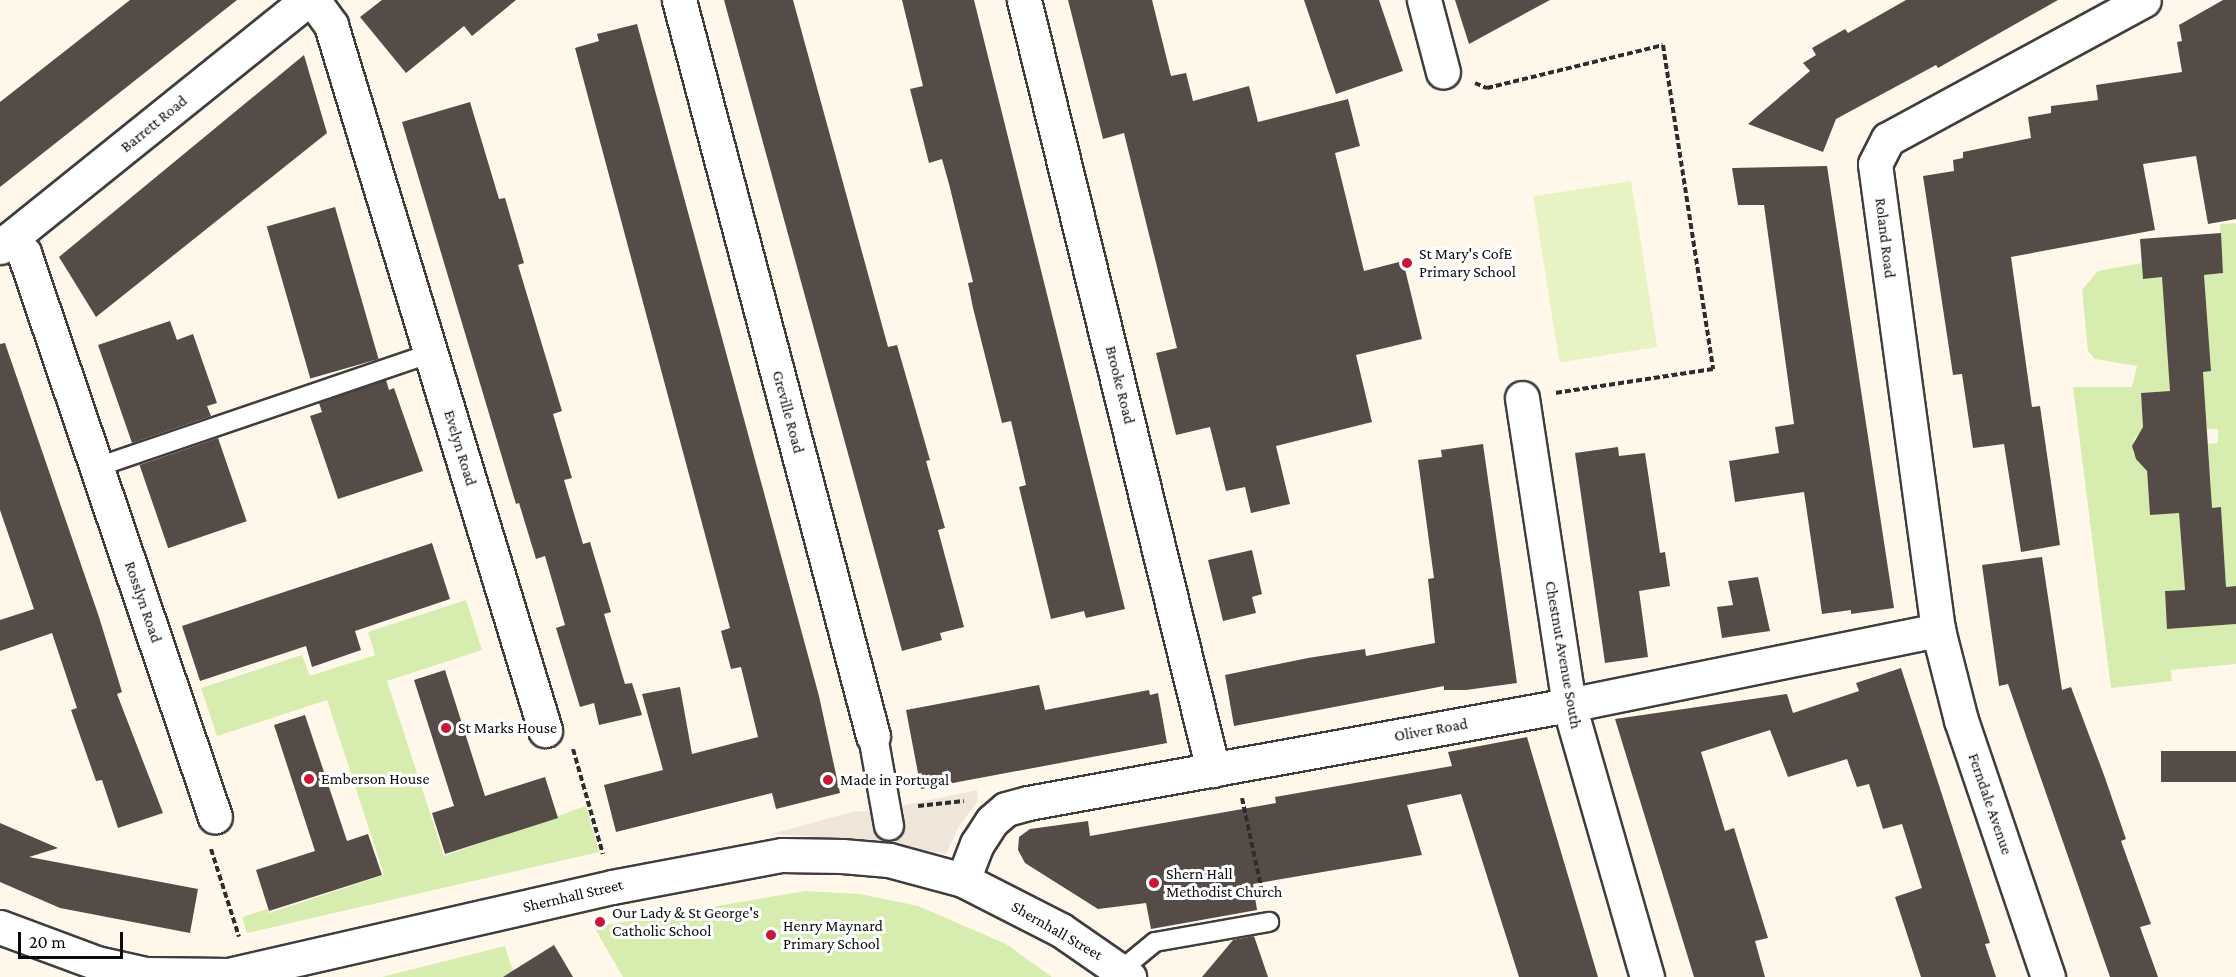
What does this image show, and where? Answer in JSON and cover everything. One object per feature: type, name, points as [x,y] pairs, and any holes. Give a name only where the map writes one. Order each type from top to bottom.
[{"type":"street","name":"Barrett Road","points":[[5,243],[308,0]]},
{"type":"street","name":"Evelyn Road","points":[[313,0],[331,25],[544,730]]},
{"type":"street","name":"Greville Road","points":[[679,0],[873,736],[888,818]]},
{"type":"street","name":"Brooke Road","points":[[1024,0],[1224,768]]},
{"type":"street","points":[[1424,0],[1443,72]]},
{"type":"street","name":"Roland Road","points":[[1938,630],[1875,164],[1888,139],[2144,0]]},
{"type":"street","name":"Rosslyn Road","points":[[5,243],[24,253],[215,817]]},
{"type":"street","name":"Chestnut Avenue South","points":[[1522,398],[1569,705],[1647,977]]},
{"type":"street","name":"Oliver Road","points":[[963,880],[977,844],[1006,809],[1569,705],[1938,630]]},
{"type":"street","name":"Ferndale Avenue","points":[[1938,630],[1961,720],[2048,977]]},
{"type":"street","name":"Shernhall Street","points":[[0,927],[97,963],[145,974],[191,977],[249,971],[612,886],[782,855],[890,860],[963,880],[1061,930],[1125,973]]},
{"type":"lane","points":[[97,467],[431,352]]},
{"type":"lane","points":[[1125,973],[1155,942],[1269,922]]},
{"type":"path","points":[[1487,88],[1663,45],[1713,369],[1586,388]]},
{"type":"path","points":[[544,730],[574,750],[612,886]]},
{"type":"path","points":[[1224,768],[1264,903]]},
{"type":"path","points":[[888,818],[974,799]]},
{"type":"path","points":[[215,817],[208,841],[249,971]]},
{"type":"green space","points":[[1631,181],[1657,347],[1559,362],[1533,196]]},
{"type":"green space","points":[[2236,223],[2236,586],[2226,587],[2221,508],[2179,511],[2185,590],[2165,591],[2168,629],[2236,624],[2236,664],[2171,670],[2172,681],[2111,688],[2073,387],[2132,387],[2137,366],[2095,359],[2088,351],[2082,290],[2098,271],[2142,263],[2143,279],[2162,277],[2169,374],[2211,371],[2204,275],[2223,273],[2220,224]],"holes":[[[2204,389],[2207,429],[2218,429],[2218,443],[2208,444],[2211,490],[2170,493],[2172,513],[2150,515],[2146,466],[2133,453],[2134,439],[2144,431],[2141,393]]]},
{"type":"green space","points":[[466,600],[482,650],[387,681],[444,856],[586,806],[599,852],[247,933],[242,917],[267,909],[269,913],[384,875],[327,700],[217,736],[201,688],[302,655],[310,676],[375,655],[368,632]]},
{"type":"green space","name":"Henry Maynard Primary School","points":[[805,891],[860,894],[918,906],[1006,944],[1052,977],[623,977],[594,927]]},
{"type":"green space","points":[[505,946],[513,971],[503,977],[382,977]]},
{"type":"shaded area","points":[[977,790],[978,801],[959,826],[946,854],[869,840],[771,834],[852,812],[887,809]]},
{"type":"building","points":[[130,0],[237,0],[0,187],[0,102]]},
{"type":"building","points":[[382,0],[516,0],[472,36],[464,26],[406,73],[360,17]]},
{"type":"building","points":[[724,0],[793,0],[888,347],[897,345],[930,460],[926,461],[945,528],[938,530],[964,627],[940,633],[942,640],[902,651]]},
{"type":"building","points":[[902,0],[974,0],[1125,609],[1086,618],[1084,611],[1051,619],[1019,487],[1026,485],[1011,421],[1002,423],[973,308],[968,283],[973,282],[949,184],[942,159],[929,163],[910,89],[923,86]]},
{"type":"building","points":[[1068,0],[1152,0],[1171,76],[1186,73],[1193,101],[1249,86],[1258,122],[1348,99],[1360,146],[1335,153],[1364,271],[1403,261],[1422,339],[1356,355],[1372,422],[1276,446],[1290,504],[1251,513],[1245,487],[1226,491],[1210,427],[1176,435],[1156,353],[1177,348],[1124,133],[1103,139]]},
{"type":"building","points":[[1304,0],[1379,0],[1403,71],[1336,94]]},
{"type":"building","points":[[1455,0],[1550,0],[1469,44]]},
{"type":"building","points":[[1906,0],[2058,0],[1938,68],[1936,65],[1836,119],[1823,152],[1748,124],[1810,71],[1803,63],[1816,55],[1812,48],[1845,29],[1848,33]]},
{"type":"building","points":[[2223,0],[2236,0],[2236,219],[2208,224],[2196,156],[2143,164],[2155,230],[2011,257],[2032,407],[2040,406],[2060,545],[2021,552],[2004,444],[1973,448],[1962,374],[1953,375],[1923,176],[1954,171],[1953,160],[1963,158],[1963,152],[2031,138],[2028,117],[2051,113],[2051,106],[2098,100],[2096,85],[2182,72],[2177,42],[2182,41],[2179,25]]},
{"type":"building","points":[[637,24],[819,696],[840,793],[776,809],[772,793],[616,832],[604,785],[663,770],[642,694],[680,687],[692,754],[758,737],[741,667],[731,669],[721,631],[730,628],[575,48],[599,41],[597,34]]},
{"type":"building","points":[[304,55],[327,133],[96,317],[59,257]]},
{"type":"building","points":[[470,102],[499,199],[505,198],[524,263],[518,265],[562,411],[553,414],[572,478],[564,480],[583,544],[590,542],[611,612],[604,614],[625,684],[632,683],[642,715],[599,725],[594,703],[580,707],[556,628],[565,625],[545,556],[536,559],[519,503],[516,504],[402,122]]},
{"type":"building","points":[[1827,166],[1894,608],[1851,614],[1851,610],[1822,614],[1804,492],[1735,502],[1729,461],[1779,453],[1775,427],[1794,424],[1764,205],[1738,205],[1732,168]]},
{"type":"building","points":[[335,207],[379,359],[310,378],[267,227]]},
{"type":"building","points":[[2221,233],[2223,273],[2204,275],[2211,371],[2203,372],[2212,508],[2221,507],[2226,587],[2236,586],[2236,624],[2167,629],[2165,591],[2185,590],[2179,513],[2150,515],[2147,471],[2136,459],[2132,446],[2143,427],[2141,393],[2170,391],[2162,277],[2143,279],[2140,239]]},
{"type":"building","points":[[170,321],[177,340],[193,334],[217,403],[207,406],[211,416],[132,443],[98,345]]},
{"type":"building","points":[[5,343],[99,617],[122,692],[117,694],[163,813],[118,828],[102,780],[96,781],[71,710],[77,708],[52,633],[0,651],[0,620],[34,609],[0,510],[0,344]]},
{"type":"building","points":[[386,380],[389,390],[394,388],[423,471],[338,499],[310,416],[322,412],[319,403]]},
{"type":"building","points":[[218,438],[247,521],[168,548],[140,465]]},
{"type":"building","points":[[1483,444],[1517,683],[1466,690],[1444,690],[1444,686],[1234,726],[1225,675],[1365,649],[1366,656],[1435,643],[1428,579],[1434,578],[1418,460],[1442,457],[1441,450]]},
{"type":"building","points":[[1618,447],[1619,456],[1645,453],[1660,553],[1665,552],[1670,586],[1639,591],[1648,657],[1605,663],[1575,453]]},
{"type":"building","points":[[432,543],[450,599],[355,631],[361,650],[312,667],[306,646],[200,681],[182,626]]},
{"type":"building","points":[[1252,550],[1262,594],[1252,597],[1256,613],[1223,621],[1208,560]]},
{"type":"building","points":[[2042,557],[2062,690],[2071,687],[2126,839],[2121,841],[2151,924],[2140,927],[2158,977],[2110,977],[2008,684],[1999,686],[1982,565]]},
{"type":"building","points":[[1758,577],[1770,631],[1722,638],[1717,607],[1733,605],[1728,581]]},
{"type":"building","points":[[1901,668],[1990,943],[1985,944],[1996,977],[1921,977],[1895,897],[1922,888],[1902,824],[1883,829],[1869,784],[1857,787],[1847,759],[1788,777],[1770,730],[1701,752],[1725,831],[1734,828],[1768,938],[1755,941],[1765,977],[1694,977],[1615,719],[1787,694],[1793,713],[1859,691],[1856,683]]},
{"type":"building","name":"St Marks House","points":[[445,670],[485,796],[545,777],[558,818],[445,854],[432,813],[454,806],[414,680]]},
{"type":"building","points":[[1039,685],[1045,710],[1149,690],[1150,695],[1158,693],[1167,743],[921,789],[906,710]]},
{"type":"building","name":"Emberson House","points":[[305,715],[347,841],[368,834],[382,875],[269,911],[256,870],[315,851],[274,725]]},
{"type":"building","points":[[1527,737],[1598,977],[1519,977],[1461,794],[1407,805],[1422,855],[1253,884],[1257,910],[1151,929],[1146,903],[1098,909],[1025,863],[1018,850],[1019,837],[1030,829],[1088,821],[1090,836],[1276,803],[1275,797],[1452,766],[1448,752]]},
{"type":"building","points":[[2161,751],[2236,751],[2236,782],[2161,782]]},
{"type":"building","points":[[0,823],[58,848],[29,857],[198,889],[190,933],[60,908],[0,882]]},
{"type":"building","points":[[1254,936],[1268,977],[1202,977],[1233,940]]},
{"type":"building","points":[[554,945],[573,977],[503,977]]},
{"type":"place","name":"St Mary's CofE Primary School","points":[[1407,263]]},
{"type":"place","name":"St Marks House","points":[[446,728]]},
{"type":"place","name":"Emberson House","points":[[309,779]]},
{"type":"place","name":"Made in Portugal","points":[[828,780]]},
{"type":"place","name":"Shern Hall Methodist Church","points":[[1154,883]]},
{"type":"place","name":"Our Lady & St George's Catholic School","points":[[600,922]]},
{"type":"place","name":"Henry Maynard Primary School","points":[[771,935]]}]
